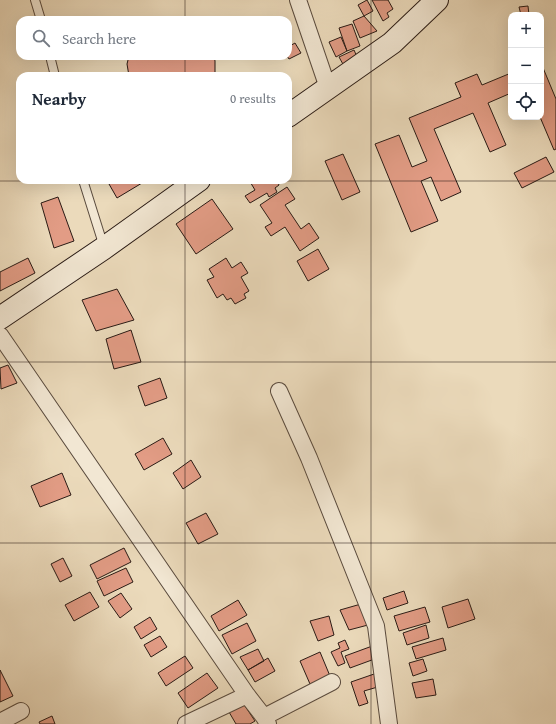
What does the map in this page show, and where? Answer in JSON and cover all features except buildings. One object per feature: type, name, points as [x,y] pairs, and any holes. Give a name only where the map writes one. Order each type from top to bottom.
[{"type":"street","points":[[298,0],[328,88]]},
{"type":"street","points":[[292,113],[392,43],[438,0]]},
{"type":"street","points":[[0,318],[104,248],[193,184]]},
{"type":"street","points":[[0,335],[266,721],[332,682]]},
{"type":"street","points":[[278,391],[309,458],[376,626],[390,724]]},
{"type":"street","points":[[186,724],[247,695]]},
{"type":"street","points":[[0,722],[21,711]]},
{"type":"lane","points":[[36,0],[40,16]]},
{"type":"lane","points":[[51,60],[54,72]]},
{"type":"lane","points":[[84,184],[104,248]]}]
